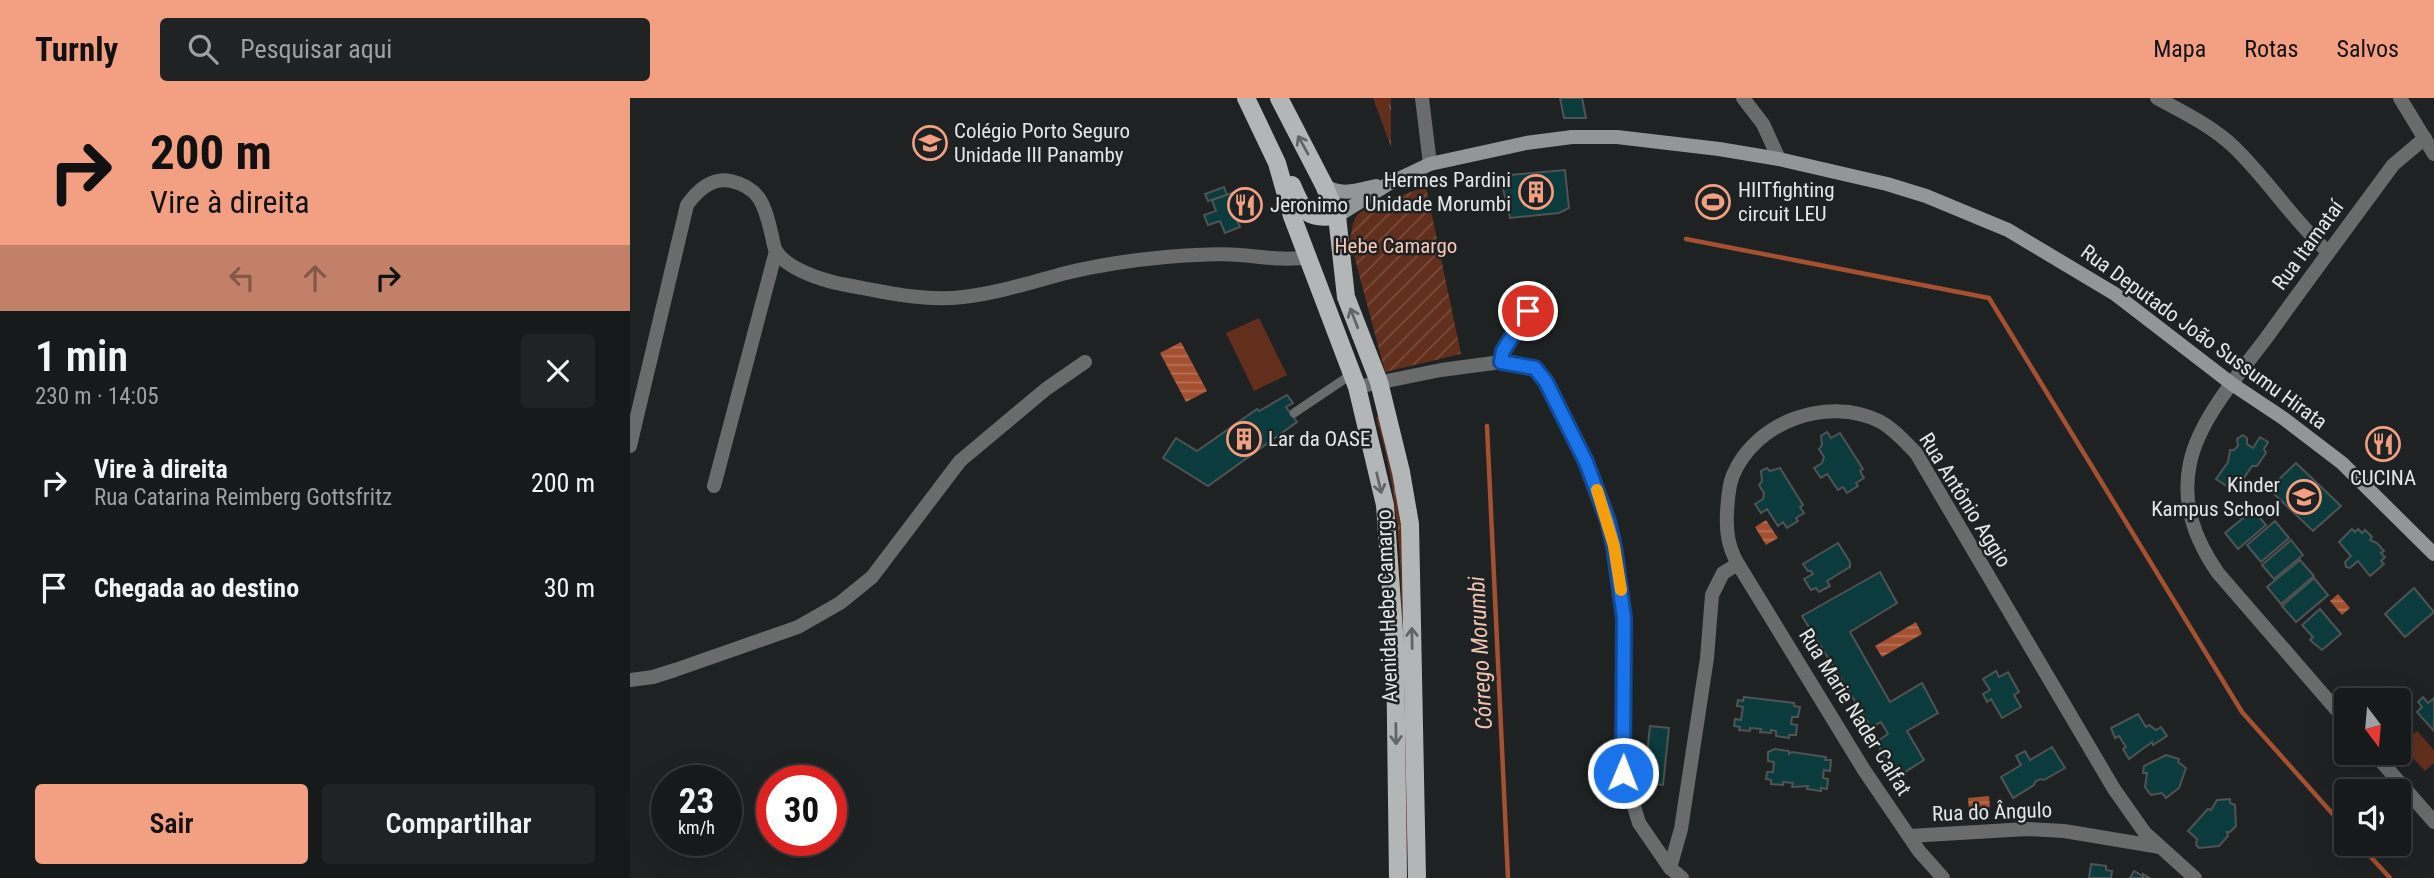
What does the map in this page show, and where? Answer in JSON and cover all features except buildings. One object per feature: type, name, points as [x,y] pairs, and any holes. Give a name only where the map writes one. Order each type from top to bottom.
[{"type":"main road","points":[[1246,98],[1277,163],[1307,212],[1318,218],[1337,215]]},
{"type":"main road","name":"Avenida Hebe Camargo","points":[[1279,98],[1337,215],[1346,297],[1379,382],[1401,472],[1410,524],[1417,878]]},
{"type":"main road","name":"Rua Deputado João Sussumu Hirata","points":[[1337,215],[1388,184],[1430,164],[1527,142],[1573,137],[1617,137],[1779,159],[1887,184],[1926,196],[2008,230],[2115,294],[2232,384],[2283,418],[2342,463],[2434,554]]},
{"type":"main road","name":"Avenida Hebe Camargo","points":[[1277,163],[1292,216],[1355,381],[1385,505],[1395,646],[1398,878]]},
{"type":"main road","name":"Rua Deputado João Sussumu Hirata","points":[[1324,185],[1332,191],[1343,193],[1388,184]]},
{"type":"street","points":[[1422,98],[1430,164]]},
{"type":"street","points":[[1743,98],[1763,124],[1779,159]]},
{"type":"street","points":[[2157,98],[2189,115],[2233,145],[2305,231],[2328,252]]},
{"type":"street","points":[[2400,98],[2434,153]]},
{"type":"street","name":"Rua Itamataí","points":[[2232,384],[2393,165],[2425,138]]},
{"type":"street","points":[[630,446],[687,205],[697,191],[709,184],[726,180],[752,189],[767,215],[776,251],[714,486]]},
{"type":"street","points":[[776,251],[797,269],[815,278],[915,297],[961,297],[1016,287],[1108,264],[1167,257],[1238,255],[1288,261],[1306,249]]},
{"type":"street","points":[[1501,362],[1503,351],[1528,311]]},
{"type":"street","points":[[630,680],[653,677],[798,627],[840,603],[872,577],[960,461],[1046,390],[1085,362]]},
{"type":"street","points":[[1355,381],[1379,382],[1501,362],[1535,368],[1546,382],[1563,413],[1601,500],[1614,546],[1624,618],[1623,773],[1639,823],[1670,868],[1682,878]]},
{"type":"street","points":[[2232,384],[2199,436],[2190,461],[2187,503],[2201,548],[2218,573],[2334,707]]},
{"type":"street","name":"Rua Antônio Aggio","points":[[1738,564],[1726,529],[1728,490],[1746,452],[1754,444],[1779,426],[1798,417],[1819,412],[1856,413],[1881,422],[1916,453],[2114,789],[2146,832],[2195,878]]},
{"type":"street","points":[[1670,868],[1681,829],[1707,658],[1712,595],[1723,573],[1738,564]]},
{"type":"street","name":"Rua Marie Nader Calfat","points":[[1738,564],[1864,770],[1909,836],[1943,878]]},
{"type":"street","points":[[2384,765],[2434,822]]},
{"type":"street","name":"Rua do Ângulo","points":[[1909,836],[2027,829],[2064,831],[2160,847]]},
{"type":"lane","points":[[1294,413],[1355,381]]},
{"type":"green space","points":[[1373,98],[1391,98],[1391,147]]},
{"type":"green space","name":"Hebe Camargo","points":[[1426,187],[1461,354],[1385,372],[1350,240],[1352,226],[1363,210]]},
{"type":"green space","points":[[1259,318],[1287,375],[1254,391],[1226,333]]},
{"type":"green space","points":[[1378,416],[1381,419],[1401,511],[1407,726],[1407,878],[1403,878],[1402,607],[1399,543],[1391,480],[1376,418]]},
{"type":"green space","points":[[2417,731],[2434,750],[2434,763],[2425,771],[2412,757],[2412,735]]},
{"type":"shaded area","points":[[1181,342],[1207,391],[1186,402],[1160,353]]},
{"type":"shaded area","points":[[1766,520],[1778,538],[1766,545],[1755,527]]},
{"type":"shaded area","points":[[2338,594],[2350,608],[2342,615],[2330,601]]},
{"type":"shaded area","points":[[1916,622],[1922,634],[1882,657],[1875,646]]},
{"type":"shaded area","points":[[1989,796],[1990,807],[1969,810],[1968,798]]},
{"type":"waterway","points":[[1686,239],[1989,298],[2242,712],[2334,815]]},
{"type":"waterway","name":"Córrego Morumbi","points":[[1487,426],[1508,878]]},
{"type":"waterway","points":[[2370,856],[2390,878]]},
{"type":"slow traffic","points":[[1597,490],[1614,546],[1621,590]]},
{"type":"place","name":"Colégio Porto Seguro Unidade III Panamby","points":[[930,143]]},
{"type":"place","name":"Hermes Pardini Unidade Morumbi","points":[[1536,192]]},
{"type":"place","name":"HIITfighting circuit LEU","points":[[1713,202]]},
{"type":"place","name":"Jeronimo","points":[[1245,205]]},
{"type":"place","name":"Lar da OASE","points":[[1244,439]]},
{"type":"place","name":"CUCINA","points":[[2383,444]]},
{"type":"place","name":"Kinder Kampus School","points":[[2304,497]]},
{"type":"route","points":[[1528,311],[1503,351],[1501,362],[1535,368],[1546,382],[1586,462],[1601,500],[1614,546],[1624,618],[1623,773]]}]
